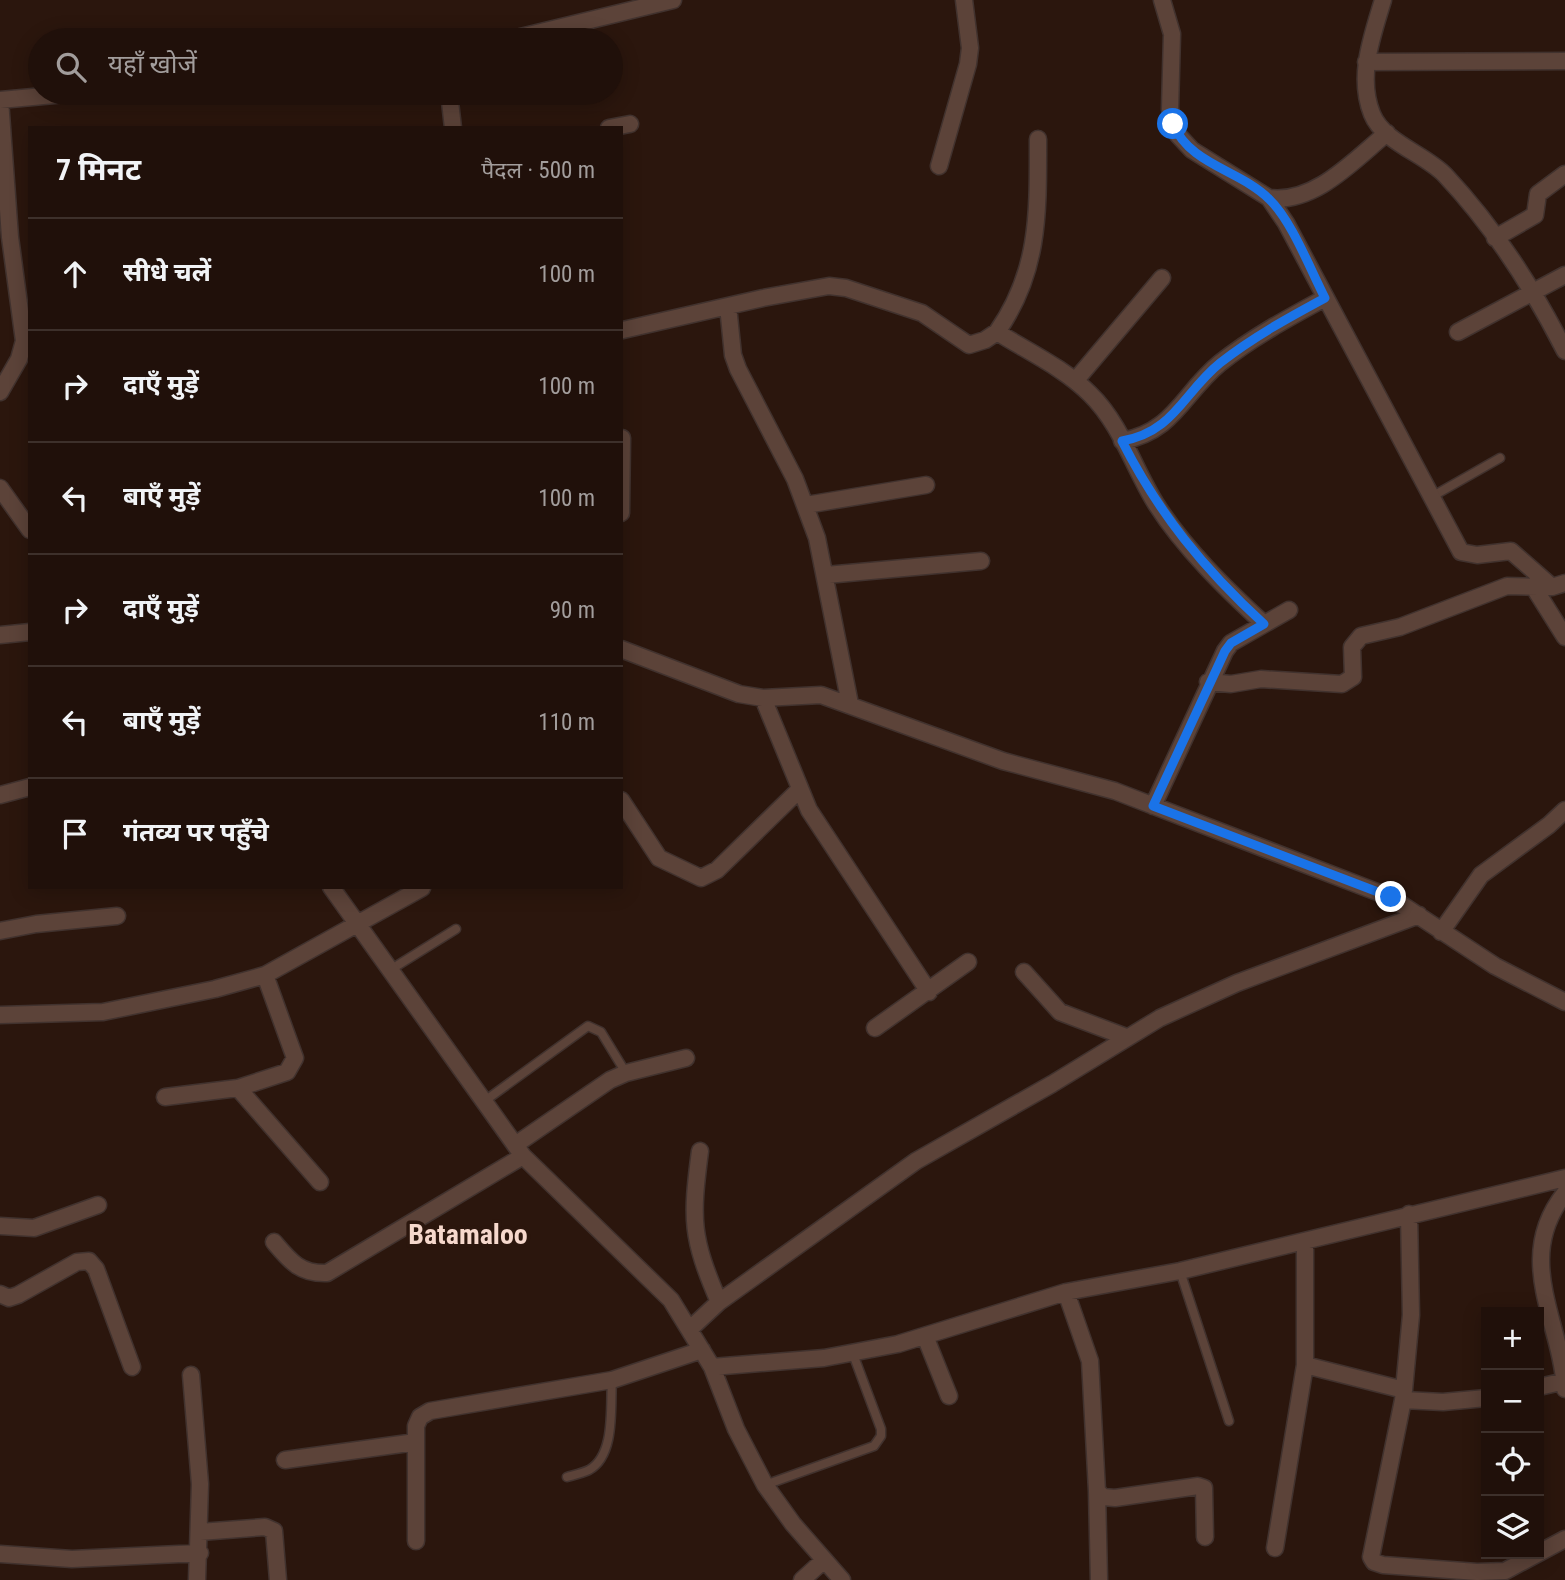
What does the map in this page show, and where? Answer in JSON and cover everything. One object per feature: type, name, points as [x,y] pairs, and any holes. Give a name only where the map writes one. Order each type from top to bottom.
[{"type":"street","points":[[558,28],[673,0]]},
{"type":"street","points":[[939,166],[968,64],[969,40],[964,0]]},
{"type":"street","points":[[1162,0],[1172,34],[1170,109],[1178,135],[1192,150],[1269,198],[1283,200],[1311,192],[1387,133]]},
{"type":"street","points":[[1382,0],[1366,62],[1368,101],[1373,117],[1387,133],[1443,173],[1535,293],[1565,351]]},
{"type":"street","points":[[1366,62],[1565,61]]},
{"type":"street","points":[[0,392],[27,342],[5,238],[0,100],[28,97]]},
{"type":"street","points":[[450,105],[453,126]]},
{"type":"street","points":[[619,126],[629,124]]},
{"type":"street","points":[[623,330],[829,286],[846,288],[922,313],[969,345],[985,340],[996,331],[1018,300],[1030,261],[1038,207],[1038,139]]},
{"type":"street","points":[[1495,238],[1535,215],[1538,194],[1565,174]]},
{"type":"street","points":[[1269,198],[1286,223],[1461,552],[1477,555],[1511,551],[1558,585]]},
{"type":"street","points":[[1458,332],[1565,275]]},
{"type":"street","points":[[1075,381],[1162,278]]},
{"type":"street","points":[[1122,441],[1154,432],[1221,362],[1261,333],[1325,298]]},
{"type":"street","points":[[728,306],[733,355],[738,369],[806,505],[825,575],[850,704]]},
{"type":"street","points":[[996,331],[1075,381],[1102,409],[1157,506],[1174,528],[1264,624]]},
{"type":"street","points":[[806,505],[926,485]]},
{"type":"street","points":[[0,488],[28,527]]},
{"type":"street","points":[[825,575],[981,561]]},
{"type":"street","points":[[1208,682],[1231,684],[1261,679],[1342,684],[1353,677],[1352,647],[1361,636],[1400,627],[1507,586],[1558,585]]},
{"type":"street","points":[[1534,586],[1565,637]]},
{"type":"street","points":[[1153,806],[1208,682],[1231,643],[1289,610]]},
{"type":"street","points":[[0,635],[28,632]]},
{"type":"street","points":[[623,650],[720,690],[763,698],[821,695],[1003,761],[1075,779],[1153,806],[1370,888],[1419,915],[1495,966],[1565,1002]]},
{"type":"street","points":[[763,698],[800,789],[825,836],[929,992]]},
{"type":"street","points":[[0,794],[28,787]]},
{"type":"street","points":[[623,803],[659,858],[701,878],[718,870],[800,789]]},
{"type":"street","points":[[1441,932],[1480,874],[1549,825],[1565,810]]},
{"type":"street","points":[[332,889],[486,1100],[519,1151],[671,1300],[712,1367],[736,1429],[765,1485],[823,1561],[842,1580]]},
{"type":"street","points":[[0,1015],[103,1012],[215,989],[265,975],[420,889]]},
{"type":"street","points":[[690,1329],[719,1303],[916,1161],[1052,1084],[1126,1037],[1200,999],[1419,915]]},
{"type":"street","points":[[0,932],[36,924],[117,916]]},
{"type":"street","points":[[875,1028],[968,962]]},
{"type":"street","points":[[1024,972],[1060,1012],[1126,1037]]},
{"type":"street","points":[[165,1097],[238,1088],[287,1072],[295,1058],[265,975]]},
{"type":"street","points":[[274,1242],[295,1267],[312,1273],[327,1273],[519,1151],[589,1092],[626,1073],[686,1059]]},
{"type":"street","points":[[238,1088],[320,1182]]},
{"type":"street","points":[[700,1150],[694,1198],[695,1238],[719,1303]]},
{"type":"street","points":[[712,1367],[853,1354],[925,1336],[1066,1292],[1180,1271],[1565,1178]]},
{"type":"street","points":[[1565,1194],[1546,1228],[1541,1280],[1565,1389]]},
{"type":"street","points":[[0,1226],[34,1228],[98,1205]]},
{"type":"street","points":[[1409,1214],[1411,1315],[1404,1395],[1371,1548],[1374,1562],[1490,1573],[1519,1565],[1565,1539]]},
{"type":"street","points":[[1275,1548],[1305,1365],[1305,1241]]},
{"type":"street","points":[[0,1294],[9,1298],[18,1295],[78,1262],[89,1261],[96,1269],[132,1367]]},
{"type":"street","points":[[1066,1292],[1090,1361],[1100,1580]]},
{"type":"street","points":[[925,1336],[950,1396]]},
{"type":"street","points":[[416,1541],[415,1442],[416,1426],[421,1417],[430,1411],[612,1380],[702,1350]]},
{"type":"street","points":[[1305,1365],[1404,1395],[1443,1402],[1481,1398]]},
{"type":"street","points":[[191,1374],[200,1484],[200,1553],[197,1580]]},
{"type":"street","points":[[1544,1386],[1565,1381]]},
{"type":"street","points":[[285,1460],[415,1442]]},
{"type":"street","points":[[1097,1491],[1103,1497],[1115,1498],[1198,1486],[1204,1488],[1205,1537]]},
{"type":"street","points":[[200,1532],[265,1527],[274,1531],[278,1580]]},
{"type":"street","points":[[0,1554],[72,1559],[200,1553]]},
{"type":"street","points":[[802,1580],[823,1561]]},
{"type":"street","points":[[1505,1580],[1519,1565]]},
{"type":"lane","points":[[1433,496],[1500,458]]},
{"type":"lane","points":[[390,970],[456,929]]},
{"type":"lane","points":[[486,1100],[589,1026],[601,1032],[626,1073]]},
{"type":"lane","points":[[1180,1271],[1230,1421]]},
{"type":"lane","points":[[765,1485],[874,1446],[879,1441],[881,1429],[853,1354]]},
{"type":"lane","points":[[567,1477],[589,1470],[604,1452],[608,1439],[612,1380]]},
{"type":"district","name":"Batamaloo","points":[[468,1234]]},
{"type":"route","points":[[1173,124],[1178,135],[1192,150],[1269,198],[1286,223],[1325,298],[1261,333],[1221,362],[1154,432],[1122,441],[1157,506],[1174,528],[1264,624],[1231,643],[1218,662],[1153,806],[1391,897]]}]
